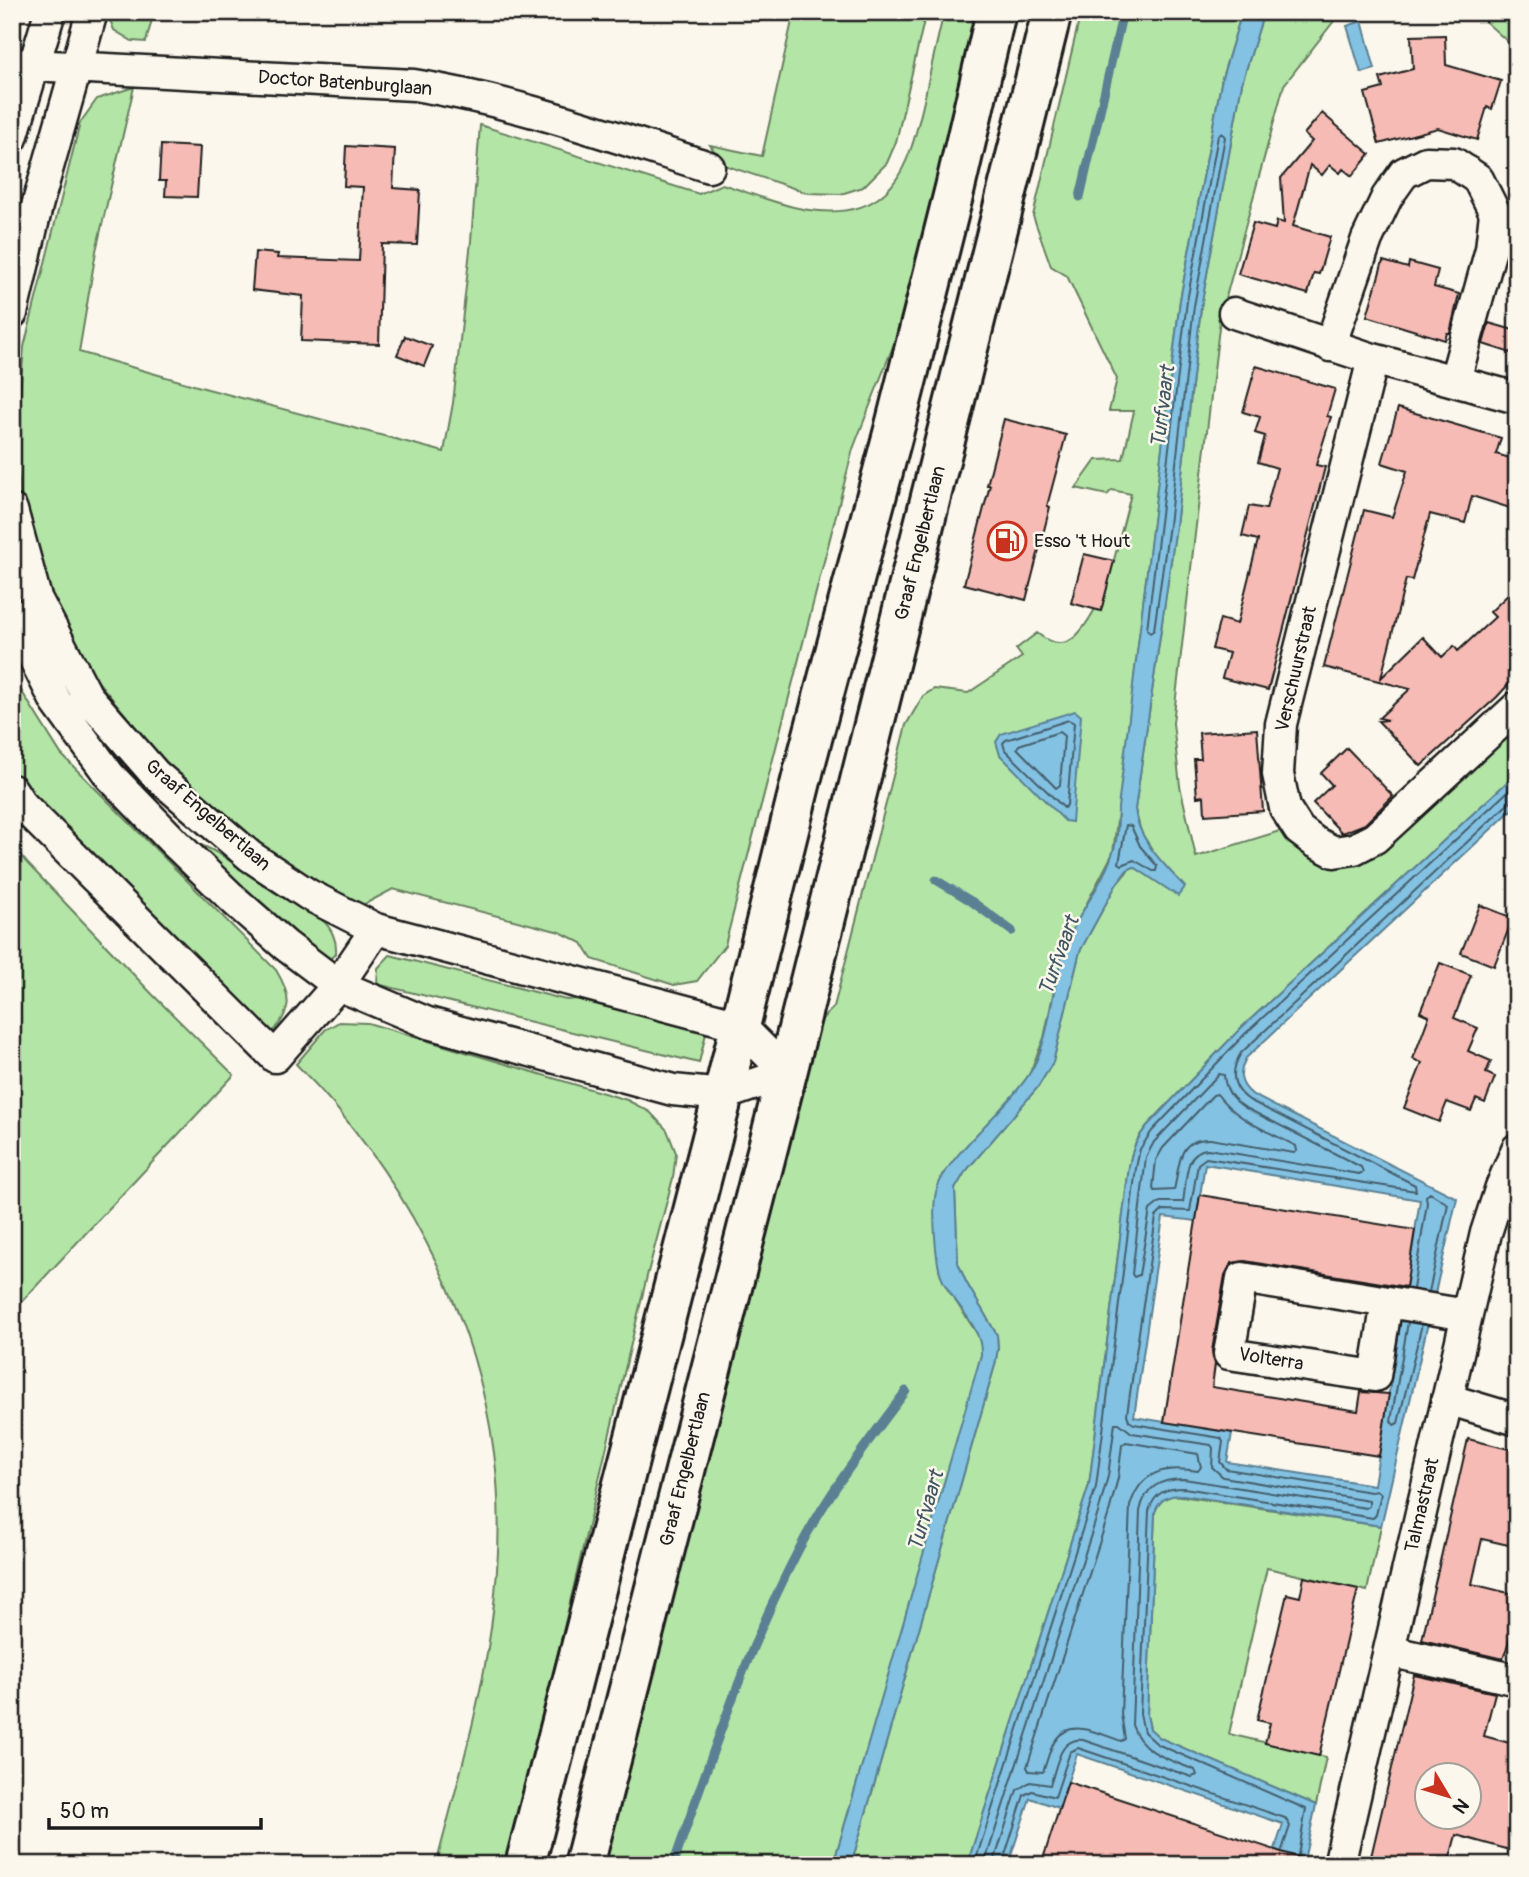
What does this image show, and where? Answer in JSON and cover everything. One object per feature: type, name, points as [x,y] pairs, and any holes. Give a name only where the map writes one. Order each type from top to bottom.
[{"type":"main road","points":[[525,1865],[804,769],[897,417],[996,12]]},
{"type":"main road","name":"Graaf Engelbertlaan","points":[[584,1865],[788,1073],[1052,12]]},
{"type":"street","points":[[12,138],[23,65],[50,12]]},
{"type":"street","points":[[12,313],[37,206],[92,12]]},
{"type":"street","name":"Doctor Batenburglaan","points":[[23,65],[414,85],[450,90],[562,119],[709,167]]},
{"type":"street","points":[[1330,346],[1367,239],[1387,197],[1404,173],[1426,162],[1454,163],[1478,179],[1495,213],[1491,249],[1454,380]]},
{"type":"street","points":[[1234,313],[1373,359],[1517,398]]},
{"type":"street","name":"Verschuurstraat","points":[[1373,359],[1281,724],[1278,774],[1285,808],[1299,830],[1315,842],[1334,852],[1354,849],[1375,838],[1517,707]]},
{"type":"street","name":"Graaf Engelbertlaan","points":[[12,510],[36,598],[87,696],[155,774],[250,856],[309,895],[376,929],[739,1025],[788,1073],[723,1095],[673,1090],[428,1023],[338,985],[285,945],[235,901],[110,776],[56,702],[12,614]]},
{"type":"street","points":[[12,790],[21,804],[275,1057],[338,985],[376,929]]},
{"type":"street","name":"Talmastraat","points":[[1339,1865],[1486,1233],[1517,1149]]},
{"type":"street","name":"Volterra","points":[[1395,1303],[1375,1376],[1229,1354],[1242,1278],[1432,1309],[1467,1315]]},
{"type":"street","points":[[1447,1399],[1517,1420]]},
{"type":"street","points":[[1389,1651],[1517,1680]]},
{"type":"green space","points":[[107,12],[154,12],[146,42],[132,41],[114,30]]},
{"type":"green space","points":[[794,12],[926,12],[896,142],[887,163],[863,187],[841,194],[808,193],[724,165],[710,145],[762,156]]},
{"type":"green space","points":[[944,12],[976,12],[926,223],[897,336],[853,449],[725,945],[697,981],[674,985],[592,959],[582,943],[560,932],[393,889],[361,906],[258,850],[168,767],[86,667],[61,625],[22,509],[17,463],[24,347],[80,123],[97,99],[134,87],[96,251],[79,352],[444,452],[453,403],[471,241],[480,125],[699,194],[722,184],[777,203],[809,210],[837,211],[860,207],[878,198],[892,185],[903,168],[918,126]]},
{"type":"green space","points":[[1081,12],[1242,12],[1222,78],[1180,300],[1113,853],[1075,926],[1058,971],[1044,1038],[1029,1075],[1004,1107],[942,1175],[935,1202],[939,1269],[947,1288],[978,1335],[982,1347],[980,1362],[833,1865],[598,1865],[815,1026],[834,1007],[906,725],[923,696],[934,689],[968,693],[1022,657],[1016,649],[1037,633],[1047,640],[1064,643],[1078,634],[1095,609],[1101,610],[1131,494],[1112,490],[1107,495],[1076,488],[1096,460],[1123,459],[1134,411],[1109,411],[1117,379],[1067,276],[1051,266],[1033,216]]},
{"type":"green space","points":[[1264,12],[1341,12],[1284,85],[1220,319],[1173,723],[1180,786],[1196,857],[1283,830],[1310,854],[1345,864],[1517,724],[1517,773],[1240,1029],[1140,1136],[1129,1167],[1089,1485],[967,1865],[851,1865],[998,1348],[997,1335],[958,1263],[955,1189],[965,1172],[1038,1087],[1053,1062],[1080,951],[1116,885],[1130,868],[1153,851],[1141,832],[1135,809],[1176,526],[1201,307],[1242,83]]},
{"type":"green space","points":[[1473,12],[1517,12],[1517,50],[1478,15]]},
{"type":"green space","points":[[12,676],[61,754],[276,970],[282,980],[288,1004],[282,1020],[269,1036],[17,782],[12,774]]},
{"type":"green space","points":[[12,845],[153,995],[234,1075],[12,1312]]},
{"type":"green space","points":[[201,845],[322,920],[333,935],[336,953],[330,959],[322,959],[226,877]]},
{"type":"green space","points":[[390,955],[566,1000],[592,998],[707,1029],[699,1063],[377,984],[378,968]]},
{"type":"green space","points":[[339,1022],[368,1023],[627,1100],[650,1112],[667,1130],[676,1153],[673,1178],[647,1276],[508,1865],[436,1865],[474,1718],[491,1628],[498,1540],[494,1453],[485,1399],[470,1346],[426,1243],[399,1194],[367,1148],[333,1104],[296,1064],[325,1030]]},
{"type":"green space","points":[[1174,1495],[1381,1526],[1367,1591],[1267,1568],[1229,1734],[1326,1757],[1316,1805],[1160,1738],[1150,1729],[1147,1715],[1155,1512],[1162,1500]]},
{"type":"water","points":[[1242,12],[1264,12],[1242,83],[1201,307],[1176,526],[1135,809],[1137,821],[1147,842],[1185,887],[1178,896],[1134,867],[1127,870],[1080,951],[1053,1062],[1038,1087],[965,1172],[955,1189],[958,1263],[997,1335],[995,1365],[851,1865],[833,1865],[981,1355],[973,1325],[948,1290],[940,1273],[935,1237],[936,1192],[951,1164],[1018,1089],[1036,1062],[1046,1031],[1064,950],[1107,867],[1115,844],[1180,300],[1222,78]]},
{"type":"water","points":[[1362,21],[1375,69],[1361,73],[1347,26]]},
{"type":"water","points":[[1075,711],[1081,716],[1072,822],[1065,821],[1000,755],[996,742],[1001,734]]},
{"type":"water","points":[[1517,773],[1517,805],[1246,1058],[1242,1069],[1243,1083],[1253,1095],[1457,1198],[1381,1526],[1183,1495],[1166,1498],[1155,1512],[1147,1715],[1150,1729],[1160,1738],[1316,1805],[1303,1865],[1270,1865],[1283,1824],[1077,1754],[1059,1808],[1030,1798],[1008,1865],[967,1865],[1089,1485],[1133,1150],[1147,1126],[1240,1029]],"holes":[[[1205,1164],[1420,1200],[1374,1485],[1227,1462],[1232,1433],[1134,1417],[1163,1217],[1196,1221]]]},
{"type":"building","points":[[1445,35],[1446,65],[1501,81],[1492,109],[1487,107],[1477,140],[1438,128],[1379,144],[1365,93],[1383,88],[1380,78],[1413,69],[1411,36]]},
{"type":"building","points":[[1322,113],[1370,154],[1352,176],[1343,169],[1340,173],[1330,165],[1322,175],[1310,165],[1293,226],[1330,237],[1319,274],[1314,273],[1308,294],[1238,274],[1253,223],[1275,229],[1277,221],[1284,223],[1281,178],[1312,141],[1304,134]]},
{"type":"building","points":[[161,145],[200,147],[197,197],[165,196],[166,181],[159,181]]},
{"type":"building","points":[[346,146],[395,149],[393,188],[420,190],[417,245],[382,244],[379,344],[301,341],[303,296],[252,290],[255,252],[278,254],[277,258],[359,261],[363,187],[344,186]]},
{"type":"building","points":[[1383,261],[1408,268],[1409,262],[1438,270],[1434,287],[1459,294],[1450,333],[1447,333],[1445,340],[1367,316]]},
{"type":"building","points":[[1489,323],[1517,331],[1517,355],[1483,344]]},
{"type":"building","points":[[405,336],[432,346],[424,366],[397,355]]},
{"type":"building","points":[[1256,366],[1335,389],[1327,416],[1331,417],[1316,465],[1325,467],[1268,690],[1222,678],[1229,653],[1212,649],[1220,619],[1237,624],[1258,540],[1242,536],[1249,506],[1266,509],[1277,468],[1258,462],[1265,436],[1255,433],[1260,417],[1243,412]]},
{"type":"building","points":[[1398,408],[1501,438],[1496,454],[1517,460],[1517,503],[1512,501],[1510,508],[1472,496],[1465,523],[1430,514],[1412,580],[1406,579],[1381,678],[1423,637],[1442,657],[1454,646],[1458,651],[1495,617],[1490,612],[1517,586],[1517,675],[1497,697],[1421,766],[1378,721],[1388,720],[1379,718],[1410,689],[1324,667],[1364,510],[1392,517],[1407,471],[1382,463]]},
{"type":"building","points":[[1004,419],[1066,435],[1026,600],[964,584]]},
{"type":"building","points":[[1084,554],[1114,561],[1101,611],[1071,603]]},
{"type":"building","points":[[1257,729],[1263,811],[1205,815],[1204,796],[1197,797],[1194,759],[1201,759],[1199,733]]},
{"type":"building","points":[[1347,748],[1393,796],[1365,824],[1342,833],[1313,803],[1332,785],[1321,773]]},
{"type":"building","points":[[1480,905],[1513,918],[1494,966],[1461,953]]},
{"type":"building","points":[[1440,963],[1471,975],[1454,1018],[1478,1028],[1468,1051],[1491,1061],[1486,1073],[1495,1077],[1485,1103],[1476,1099],[1471,1111],[1447,1102],[1439,1122],[1404,1108],[1422,1063],[1413,1059],[1429,1016],[1420,1012]]},
{"type":"building","points":[[1200,1195],[1415,1230],[1406,1287],[1245,1261],[1232,1263],[1225,1275],[1212,1351],[1215,1364],[1212,1387],[1358,1411],[1361,1392],[1389,1394],[1379,1456],[1164,1422]]},
{"type":"building","points":[[1468,1439],[1517,1451],[1517,1547],[1482,1539],[1472,1584],[1517,1595],[1517,1617],[1503,1659],[1422,1640]]},
{"type":"building","points":[[1304,1577],[1358,1589],[1319,1756],[1265,1743],[1270,1723],[1257,1720],[1287,1594],[1300,1597]]},
{"type":"building","points":[[1414,1675],[1495,1693],[1484,1736],[1517,1745],[1517,1852],[1456,1835],[1448,1865],[1369,1865]]},
{"type":"building","points":[[1068,1782],[1306,1860],[1306,1865],[1041,1865]]},
{"type":"waterway","points":[[1080,197],[1123,12]]},
{"type":"waterway","points":[[936,880],[1012,931]]},
{"type":"waterway","points":[[673,1865],[730,1705],[780,1587],[823,1508],[906,1391]]},
{"type":"place","name":"Esso 't Hout","points":[[1007,541]]},
{"type":"water label","name":"Turfvaart","points":[[1163,407]]},
{"type":"water label","name":"Turfvaart","points":[[1059,956]]},
{"type":"water label","name":"Turfvaart","points":[[926,1511]]}]
